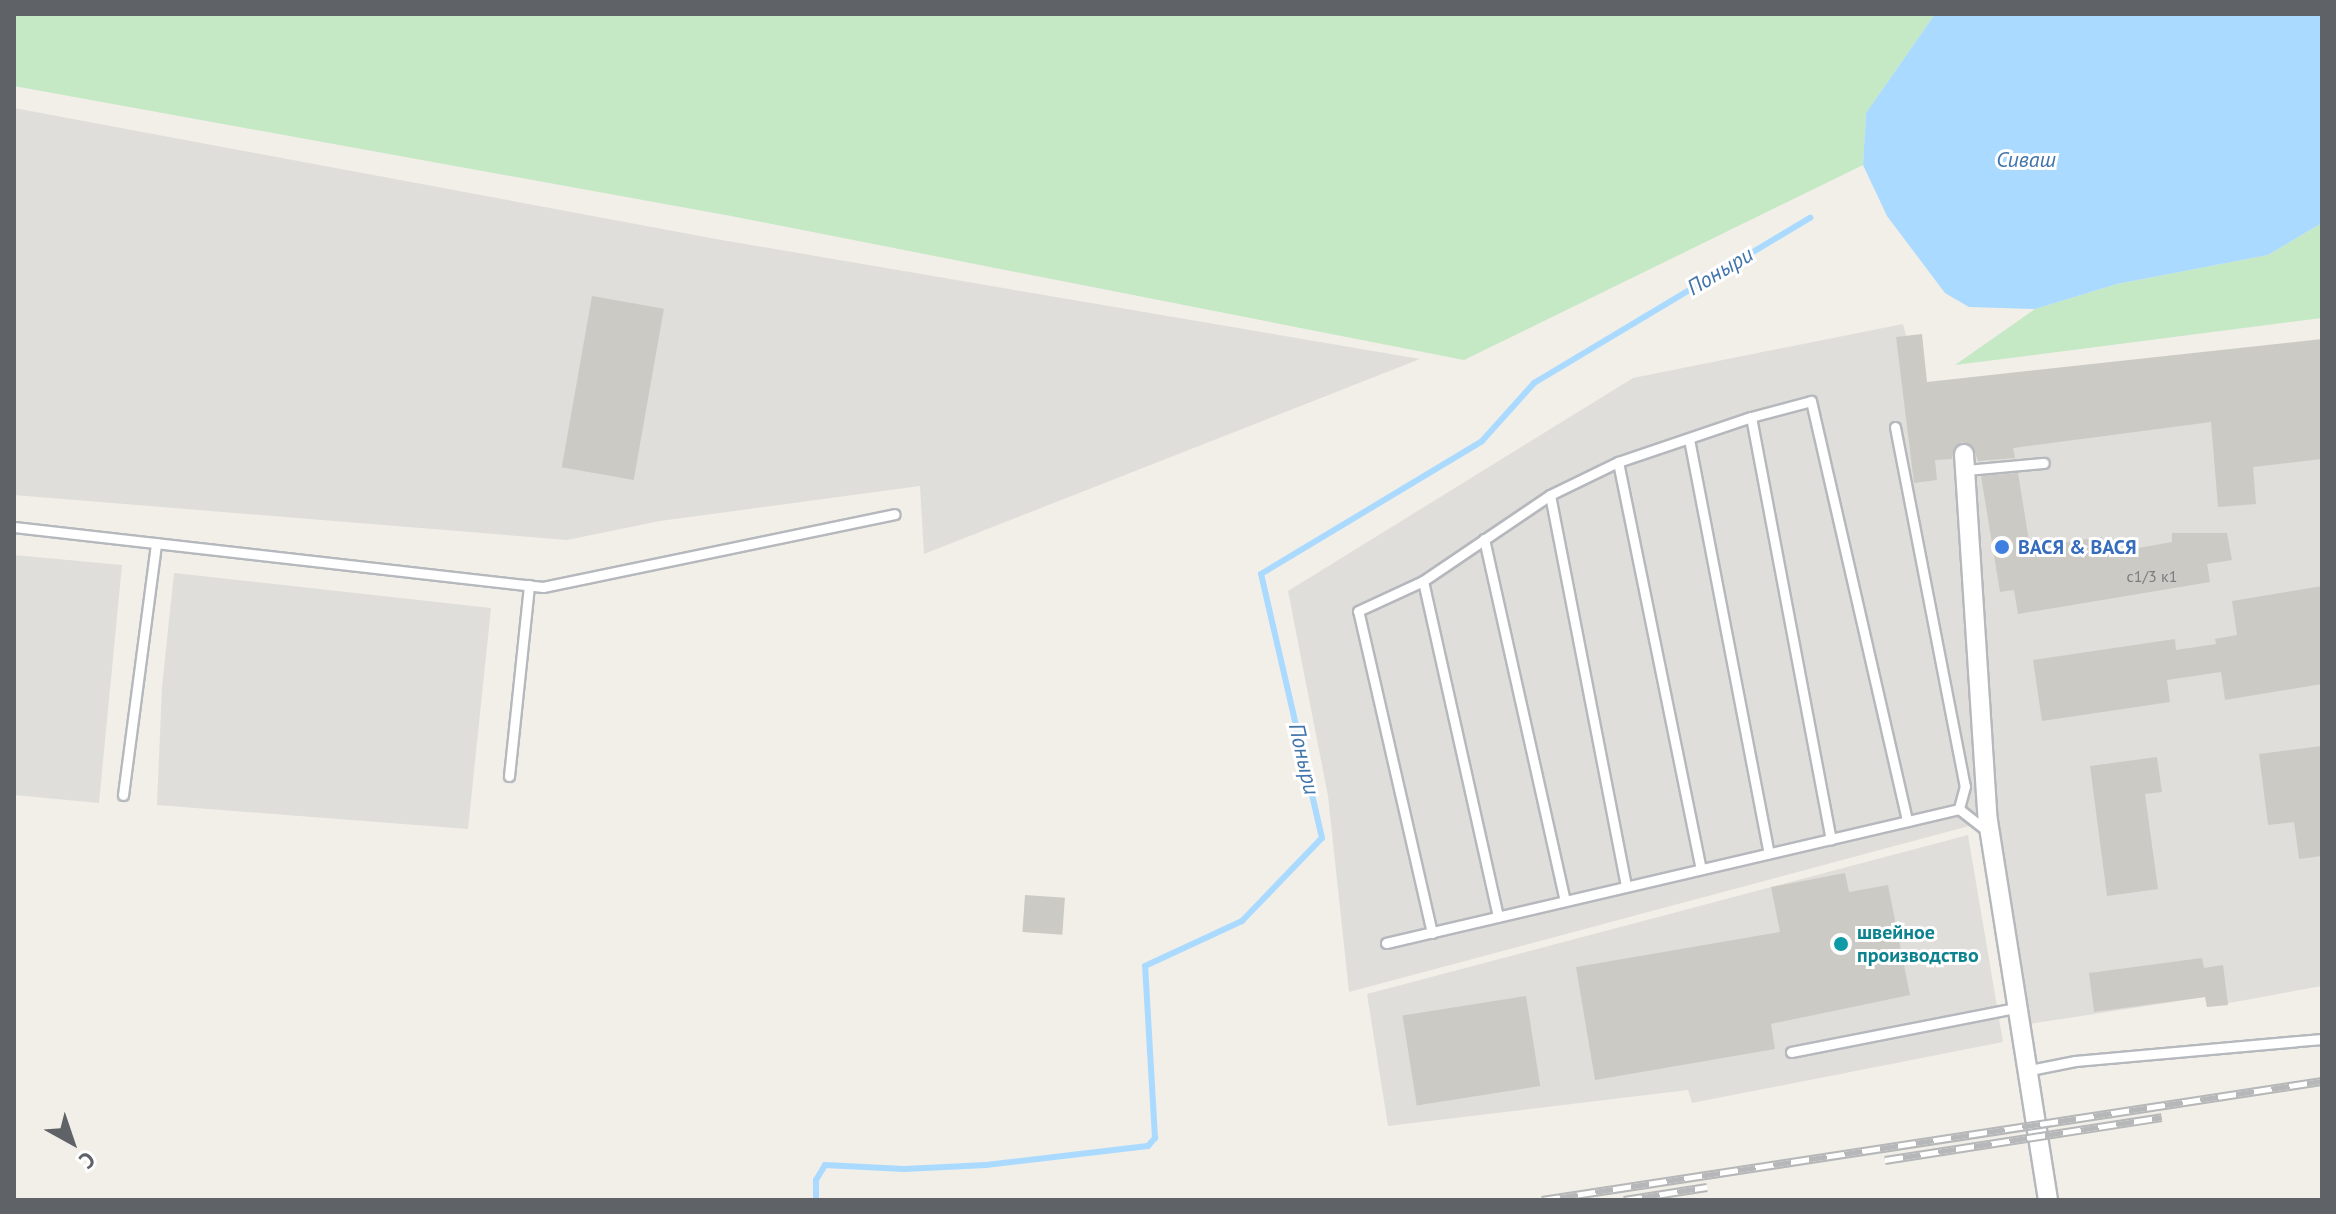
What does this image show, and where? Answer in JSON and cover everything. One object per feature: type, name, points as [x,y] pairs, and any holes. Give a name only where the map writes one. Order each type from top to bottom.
[{"type":"street","points":[[1965,462],[1991,834],[2048,1200]]},
{"type":"lane","points":[[1432,933],[1358,611],[1423,581],[1550,495],[1618,462],[1751,417],[1811,401],[1907,821]]},
{"type":"lane","points":[[1751,417],[1831,839]]},
{"type":"lane","points":[[1895,427],[1965,786],[1959,809]]},
{"type":"lane","points":[[1689,439],[1769,853]]},
{"type":"lane","points":[[1618,462],[1701,869]]},
{"type":"lane","points":[[1965,462],[2044,463]]},
{"type":"lane","points":[[1550,495],[1626,887]]},
{"type":"lane","points":[[14,527],[543,587],[895,514]]},
{"type":"lane","points":[[1484,539],[1565,901]]},
{"type":"lane","points":[[123,795],[156,543]]},
{"type":"lane","points":[[1423,581],[1498,917]]},
{"type":"lane","points":[[509,776],[529,585]]},
{"type":"lane","points":[[1386,943],[1959,809]]},
{"type":"lane","points":[[1959,809],[1991,834]]},
{"type":"lane","points":[[1791,1052],[2020,1007]]},
{"type":"lane","points":[[2030,1070],[2075,1061],[2322,1039]]},
{"type":"shaded area","points":[[14,108],[716,239],[1420,359],[924,554],[920,486],[660,521],[567,540],[14,495]]},
{"type":"shaded area","points":[[1903,324],[1919,384],[2322,342],[2322,986],[2207,1007],[2205,997],[2023,1025],[1988,821],[1349,992],[1328,796],[1288,591],[1633,378]]},
{"type":"shaded area","points":[[14,555],[122,565],[99,803],[14,795]]},
{"type":"shaded area","points":[[174,573],[491,608],[468,829],[157,805],[162,687]]},
{"type":"shaded area","points":[[1968,835],[2003,1042],[1692,1103],[1688,1090],[1388,1126],[1367,994]]},
{"type":"green space","points":[[14,14],[1935,14],[1866,113],[1863,165],[1464,360],[731,216],[14,86]]},
{"type":"green space","points":[[2322,223],[2322,318],[1955,365],[2035,309],[2117,284],[2268,255]]},
{"type":"water","name":"Сиваш","points":[[1935,14],[2322,14],[2322,223],[2268,255],[2117,284],[2035,309],[1969,307],[1945,293],[1887,216],[1863,165],[1866,113]]},
{"type":"building","points":[[592,296],[664,309],[634,480],[562,467]]},
{"type":"building","points":[[1922,334],[1927,382],[2322,339],[2322,459],[2253,467],[2256,504],[2218,507],[2211,422],[2013,448],[2015,458],[1978,461],[1973,447],[1962,442],[1954,448],[1952,459],[1935,460],[1937,480],[1914,483],[1896,337]]},
{"type":"building","points":[[2018,473],[2030,547],[2102,537],[2105,554],[2172,542],[2172,533],[2227,533],[2232,560],[2207,564],[2210,582],[2018,614],[2014,590],[2000,592],[1981,476]]},
{"type":"building","points":[[2322,586],[2322,684],[2225,700],[2221,672],[2167,680],[2170,702],[2042,721],[2033,660],[2175,639],[2176,650],[2216,644],[2215,639],[2237,635],[2232,601]]},
{"type":"building","points":[[2322,746],[2322,856],[2299,859],[2294,822],[2268,825],[2259,754]]},
{"type":"building","points":[[2157,757],[2162,792],[2145,794],[2158,889],[2107,896],[2090,766]]},
{"type":"building","points":[[1845,873],[1849,892],[1888,885],[1910,995],[1771,1024],[1775,1049],[1595,1080],[1576,967],[1780,932],[1771,887]]},
{"type":"building","points":[[1025,895],[1065,898],[1062,935],[1022,932]]},
{"type":"building","points":[[2202,958],[2204,968],[2223,965],[2228,1005],[2207,1007],[2205,997],[2094,1012],[2089,973]]},
{"type":"building","points":[[1526,996],[1540,1086],[1417,1105],[1403,1016]]},
{"type":"waterway","name":"Поныри","points":[[816,1200],[816,1180],[825,1165],[904,1169],[986,1165],[1148,1146],[1155,1138],[1145,966],[1242,921],[1322,838],[1261,574],[1482,441],[1534,383],[1810,218]]},
{"type":"railway","points":[[1542,1200],[2322,1081]]},
{"type":"railway","points":[[1885,1160],[2162,1117]]},
{"type":"railway","points":[[1624,1200],[1707,1187]]},
{"type":"place","name":"ВАСЯ & ВАСЯ","points":[[2002,547]]},
{"type":"place","name":"швейное производство","points":[[1841,944]]}]
